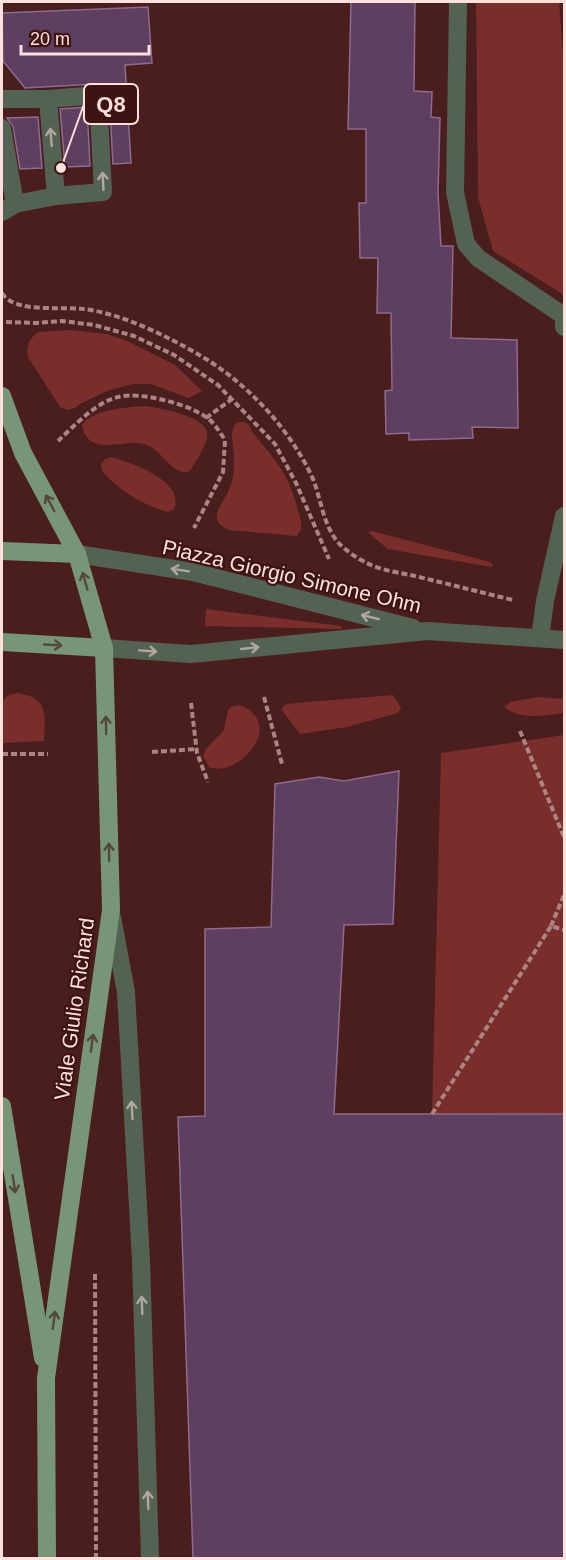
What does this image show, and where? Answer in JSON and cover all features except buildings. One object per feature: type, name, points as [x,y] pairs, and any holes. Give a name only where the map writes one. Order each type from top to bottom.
[{"type":"main road","points":[[2,396],[23,453],[77,554],[104,648],[111,910]]},
{"type":"main road","name":"Piazza Giorgio Simone Ohm","points":[[2,551],[77,554]]},
{"type":"main road","name":"Piazza Giorgio Simone Ohm","points":[[2,642],[104,648]]},
{"type":"main road","name":"Viale Giulio Richard","points":[[46,1378],[111,910]]},
{"type":"main road","points":[[2,1106],[46,1378],[47,1558]]},
{"type":"street","points":[[458,2],[455,192],[466,244],[478,258],[564,316],[564,327]]},
{"type":"street","points":[[2,99],[98,96],[103,192],[56,196],[8,208],[2,128]]},
{"type":"street","points":[[48,99],[56,196]]},
{"type":"street","points":[[540,638],[545,601],[564,516]]},
{"type":"street","name":"Piazza Giorgio Simone Ohm","points":[[77,554],[193,572],[426,631]]},
{"type":"street","points":[[426,631],[564,640]]},
{"type":"street","name":"Piazza Giorgio Simone Ohm","points":[[104,648],[191,654],[426,631]]},
{"type":"street","name":"Viale Giulio Richard","points":[[111,910],[126,1004],[141,1260],[150,1558]]},
{"type":"path","points":[[2,292],[4,297],[20,305],[85,309],[126,320],[166,337],[203,357],[236,382],[268,412],[293,444],[312,478],[331,534],[342,547],[364,561],[372,565],[513,600],[545,601]]},
{"type":"path","points":[[6,322],[62,321],[134,336],[174,355],[218,385],[275,444],[296,483],[329,559]]},
{"type":"path","points":[[58,441],[91,410],[118,397],[148,396],[186,407],[206,418],[225,440],[222,472],[194,528]]},
{"type":"path","points":[[206,418],[232,399]]},
{"type":"path","points":[[264,697],[282,764]]},
{"type":"path","points":[[191,703],[196,749],[208,782]]},
{"type":"path","points":[[520,731],[564,837]]},
{"type":"path","points":[[152,752],[196,749]]},
{"type":"path","points":[[2,754],[48,754]]},
{"type":"path","points":[[432,1114],[551,926],[564,895]]},
{"type":"path","points":[[551,926],[564,930]]},
{"type":"path","points":[[95,1273],[96,1558]]},
{"type":"shaded area","points":[[476,2],[559,2],[564,68],[564,295],[493,251],[478,197]]},
{"type":"shaded area","points":[[70,330],[106,334],[125,340],[175,365],[202,391],[189,398],[151,384],[133,384],[107,391],[75,408],[68,410],[60,407],[28,357],[27,349],[30,340],[38,332]]},
{"type":"shaded area","points":[[146,406],[181,414],[205,427],[206,442],[190,471],[184,472],[172,467],[156,451],[144,444],[107,445],[91,441],[82,425],[94,415],[102,412]]},
{"type":"shaded area","points":[[237,422],[248,424],[286,477],[301,521],[301,531],[296,536],[230,530],[218,521],[218,511],[233,477],[232,434]]},
{"type":"shaded area","points":[[111,457],[142,468],[164,482],[172,490],[176,499],[174,509],[168,512],[149,505],[116,485],[102,471],[101,465],[105,459]]},
{"type":"shaded area","points":[[369,532],[490,562],[493,565],[491,567],[388,549],[370,534]]},
{"type":"shaded area","points":[[206,609],[341,626],[342,629],[205,626]]},
{"type":"shaded area","points":[[17,693],[27,695],[40,703],[45,723],[44,741],[2,743],[2,702],[7,696]]},
{"type":"shaded area","points":[[393,695],[401,708],[398,713],[347,727],[300,734],[281,709],[286,704]]},
{"type":"shaded area","points":[[538,697],[564,699],[564,713],[525,716],[504,707],[510,702]]},
{"type":"shaded area","points":[[240,705],[253,714],[259,724],[258,736],[253,748],[233,765],[221,769],[209,767],[203,756],[206,749],[224,730],[228,710]]},
{"type":"shaded area","points":[[564,735],[564,1113],[432,1114],[441,753]]},
{"type":"place","name":"Q8","points":[[61,168]]}]
